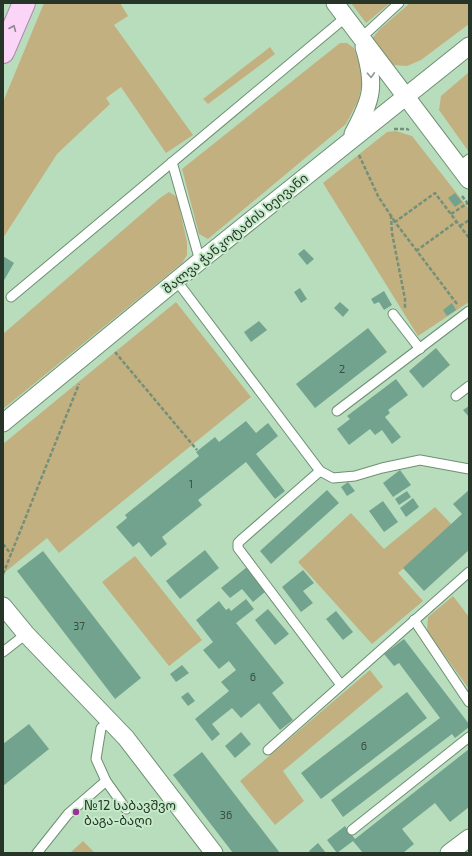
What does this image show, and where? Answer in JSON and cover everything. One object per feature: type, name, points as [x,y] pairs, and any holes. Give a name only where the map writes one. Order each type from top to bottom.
[{"type":"main road","points":[[3,52],[24,3]]},
{"type":"street","points":[[335,3],[406,96],[464,163],[464,186]]},
{"type":"street","points":[[352,146],[371,93],[370,66],[361,38]]},
{"type":"street","name":"შალვა ჭანკოტაძის ხეივანი","points":[[3,423],[176,280],[352,146],[406,96],[469,46]]},
{"type":"street","points":[[3,606],[26,634],[126,738],[214,853]]},
{"type":"street","points":[[449,853],[469,840]]},
{"type":"lane","points":[[361,38],[400,3]]},
{"type":"lane","points":[[11,297],[346,17]]},
{"type":"lane","points":[[172,162],[200,261]]},
{"type":"lane","points":[[176,280],[320,471],[333,478],[355,476],[382,468],[420,460],[469,469]]},
{"type":"lane","points":[[337,412],[467,313]]},
{"type":"lane","points":[[393,314],[420,349]]},
{"type":"lane","points":[[456,396],[469,386]]},
{"type":"lane","points":[[320,471],[241,540],[238,543],[238,548],[341,684]]},
{"type":"lane","points":[[268,750],[469,572]]},
{"type":"lane","points":[[414,620],[469,702]]},
{"type":"lane","points":[[3,652],[26,634]]},
{"type":"lane","points":[[110,721],[101,728],[96,759],[106,781],[126,809]]},
{"type":"lane","points":[[352,830],[469,737]]},
{"type":"lane","points":[[37,853],[68,814],[106,781]]},
{"type":"path","points":[[388,129],[407,129],[411,132]]},
{"type":"path","points":[[352,146],[378,196],[394,222],[467,313]]},
{"type":"path","points":[[451,214],[468,204],[464,186]]},
{"type":"path","points":[[394,222],[435,193],[469,238]]},
{"type":"path","points":[[391,215],[392,233],[405,300],[405,329]]},
{"type":"path","points":[[460,226],[469,220]]},
{"type":"path","points":[[416,251],[456,221]]},
{"type":"path","points":[[112,348],[197,450]]},
{"type":"path","points":[[3,574],[82,378]]},
{"type":"path","points":[[3,544],[11,555]]},
{"type":"shaded area","points":[[44,3],[120,3],[128,16],[114,25],[193,135],[166,153],[121,87],[106,98],[110,104],[57,154],[3,238],[3,102]]},
{"type":"shaded area","points":[[351,3],[390,3],[366,23]]},
{"type":"shaded area","points":[[410,3],[469,3],[469,24],[421,60],[407,66],[393,65],[370,41],[380,29]]},
{"type":"shaded area","points":[[340,43],[347,43],[354,48],[364,76],[358,101],[346,124],[208,239],[199,234],[182,169]]},
{"type":"shaded area","points":[[270,47],[275,54],[208,104],[203,99]]},
{"type":"shaded area","points":[[469,72],[469,152],[439,110],[441,96]]},
{"type":"shaded area","points":[[396,131],[412,136],[469,209],[469,302],[418,336],[323,183],[387,132]]},
{"type":"shaded area","points":[[169,192],[177,197],[187,242],[187,255],[182,263],[3,409],[3,334],[160,198]]},
{"type":"shaded area","points":[[176,302],[251,397],[59,553],[47,538],[4,573],[3,444]]},
{"type":"shaded area","points":[[435,507],[453,526],[398,573],[423,601],[372,644],[298,562],[351,513],[384,549]]},
{"type":"shaded area","points":[[135,556],[202,640],[169,666],[102,582]]},
{"type":"shaded area","points":[[453,596],[469,617],[469,689],[427,631],[428,617]]},
{"type":"shaded area","points":[[370,670],[383,687],[283,771],[304,801],[275,825],[240,781]]},
{"type":"shaded area","points":[[83,841],[95,853],[70,853]]},
{"type":"building","points":[[455,193],[462,202],[455,207],[448,198]]},
{"type":"building","points":[[304,249],[314,259],[307,265],[298,254]]},
{"type":"building","points":[[3,256],[14,263],[3,282]]},
{"type":"building","points":[[300,288],[307,299],[301,303],[294,292]]},
{"type":"building","points":[[384,291],[392,305],[384,310],[379,302],[374,304],[371,299]]},
{"type":"building","points":[[340,302],[349,310],[343,317],[334,308]]},
{"type":"building","points":[[452,303],[456,310],[447,316],[443,310]]},
{"type":"building","points":[[259,321],[267,330],[251,342],[244,332]]},
{"type":"building","points":[[368,328],[387,352],[315,408],[296,384]]},
{"type":"building","points":[[436,348],[450,365],[423,388],[409,371]]},
{"type":"building","points":[[396,379],[408,395],[388,410],[390,413],[385,417],[401,437],[392,444],[382,430],[375,435],[370,429],[349,445],[337,429],[350,419],[347,416]]},
{"type":"building","points":[[469,406],[469,417],[463,410]]},
{"type":"building","points":[[246,421],[256,433],[268,423],[278,436],[256,454],[285,491],[275,499],[246,462],[198,500],[202,505],[162,537],[167,544],[151,557],[139,542],[133,547],[116,527],[127,518],[125,515],[199,456],[196,452],[215,437],[219,442]]},
{"type":"building","points":[[400,470],[411,485],[393,497],[383,483]]},
{"type":"building","points":[[348,482],[355,491],[347,496],[341,487]]},
{"type":"building","points":[[327,490],[339,503],[271,564],[260,551]]},
{"type":"building","points":[[469,490],[469,550],[424,591],[403,568],[462,514],[453,504]]},
{"type":"building","points":[[407,491],[411,497],[399,505],[395,499]]},
{"type":"building","points":[[413,498],[419,507],[406,517],[400,508]]},
{"type":"building","points":[[383,501],[398,522],[384,532],[369,511]]},
{"type":"building","points":[[205,550],[219,568],[180,599],[166,581]]},
{"type":"building","points":[[43,551],[141,678],[115,699],[17,571]]},
{"type":"building","points":[[247,567],[266,591],[253,602],[242,589],[230,598],[221,588]]},
{"type":"building","points":[[303,570],[314,583],[303,591],[313,603],[301,612],[282,587]]},
{"type":"building","points":[[246,599],[254,609],[236,623],[284,683],[272,693],[293,720],[280,730],[259,703],[241,718],[232,708],[212,724],[220,734],[212,741],[195,719],[229,691],[221,682],[236,670],[229,661],[219,669],[203,650],[213,642],[196,620],[219,601],[226,610],[229,608],[231,611]]},
{"type":"building","points":[[268,609],[289,634],[275,645],[255,620]]},
{"type":"building","points":[[336,611],[353,632],[343,640],[326,619]]},
{"type":"building","points":[[404,639],[469,724],[469,727],[455,738],[452,734],[343,817],[331,800],[440,718],[399,663],[394,666],[384,654]]},
{"type":"building","points":[[182,665],[189,673],[176,682],[170,674]]},
{"type":"building","points":[[188,692],[195,701],[188,706],[181,697]]},
{"type":"building","points":[[407,692],[427,718],[321,799],[301,773]]},
{"type":"building","points":[[29,724],[49,749],[3,786],[3,744]]},
{"type":"building","points":[[241,732],[251,744],[235,758],[225,746]]},
{"type":"building","points":[[469,749],[469,807],[450,822],[435,803],[402,829],[414,844],[403,853],[363,853],[353,841],[337,853],[327,840],[345,826],[355,839]]},
{"type":"building","points":[[202,752],[280,853],[233,853],[173,775]]},
{"type":"building","points":[[318,843],[326,853],[310,853],[309,851]]},
{"type":"place","name":"№12 საბავშვო ბაგა-ბაღი","points":[[76,812]]}]
